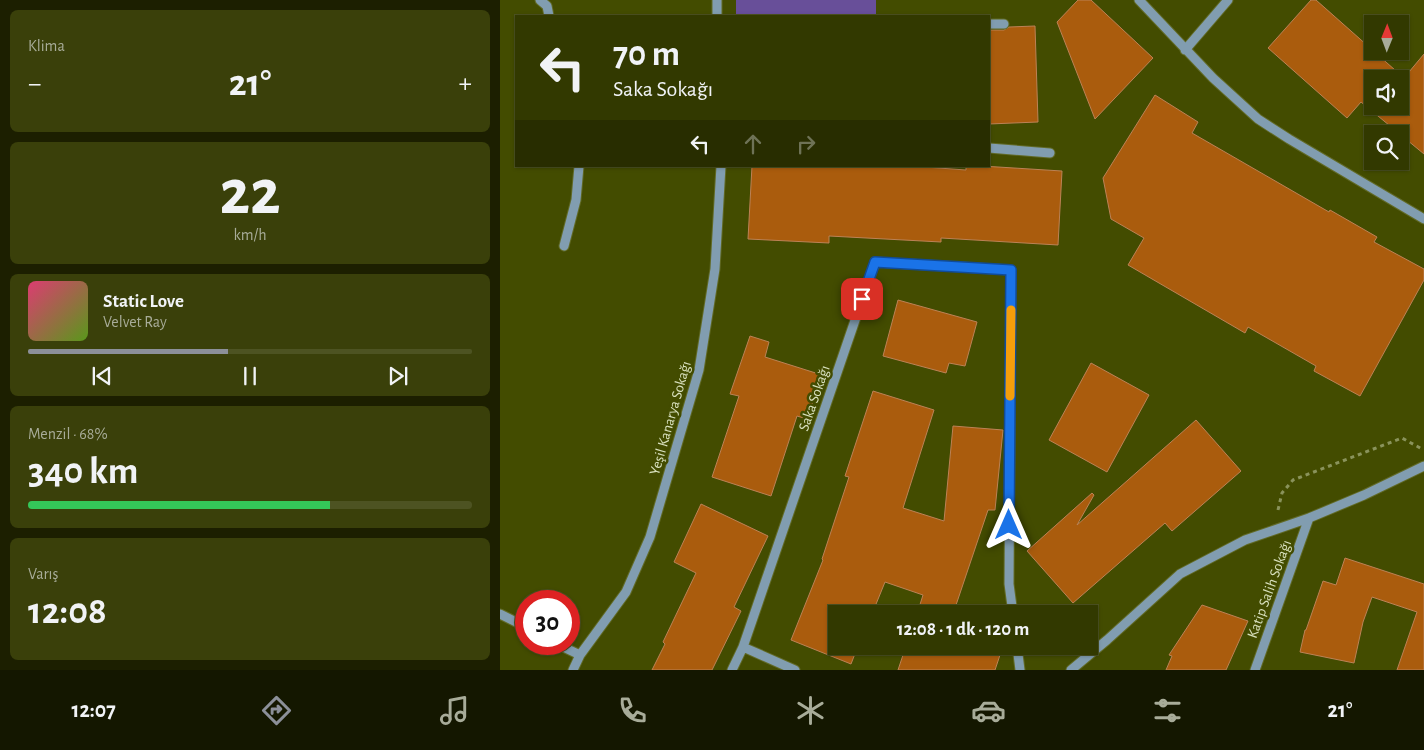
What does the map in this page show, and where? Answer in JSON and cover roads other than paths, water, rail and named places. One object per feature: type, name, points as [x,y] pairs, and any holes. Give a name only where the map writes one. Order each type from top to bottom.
[{"type":"street","points":[[540,0],[547,6],[549,15]]},
{"type":"street","points":[[717,0],[717,15]]},
{"type":"street","points":[[1139,0],[1236,100],[1258,118],[1289,139],[1424,219]]},
{"type":"street","points":[[1186,50],[1228,0]]},
{"type":"street","points":[[990,24],[1004,24]]},
{"type":"street","points":[[990,148],[1050,153]]},
{"type":"street","points":[[564,246],[576,200],[579,167]]},
{"type":"street","name":"Yeşil Kanarya Sokağı","points":[[572,670],[626,592],[650,536],[699,370],[715,269],[721,167]]},
{"type":"street","name":"Saka Sokağı","points":[[732,670],[743,647],[875,262],[1011,270],[1009,584],[1012,605]]},
{"type":"street","points":[[1071,670],[1180,574],[1245,540],[1309,518],[1364,495],[1424,466]]},
{"type":"street","name":"Katip Salih Sokağı","points":[[1255,670],[1309,518]]},
{"type":"street","points":[[500,614],[515,622]]},
{"type":"street","points":[[743,647],[795,670]]},
{"type":"street","points":[[1018,655],[1020,670]]}]
